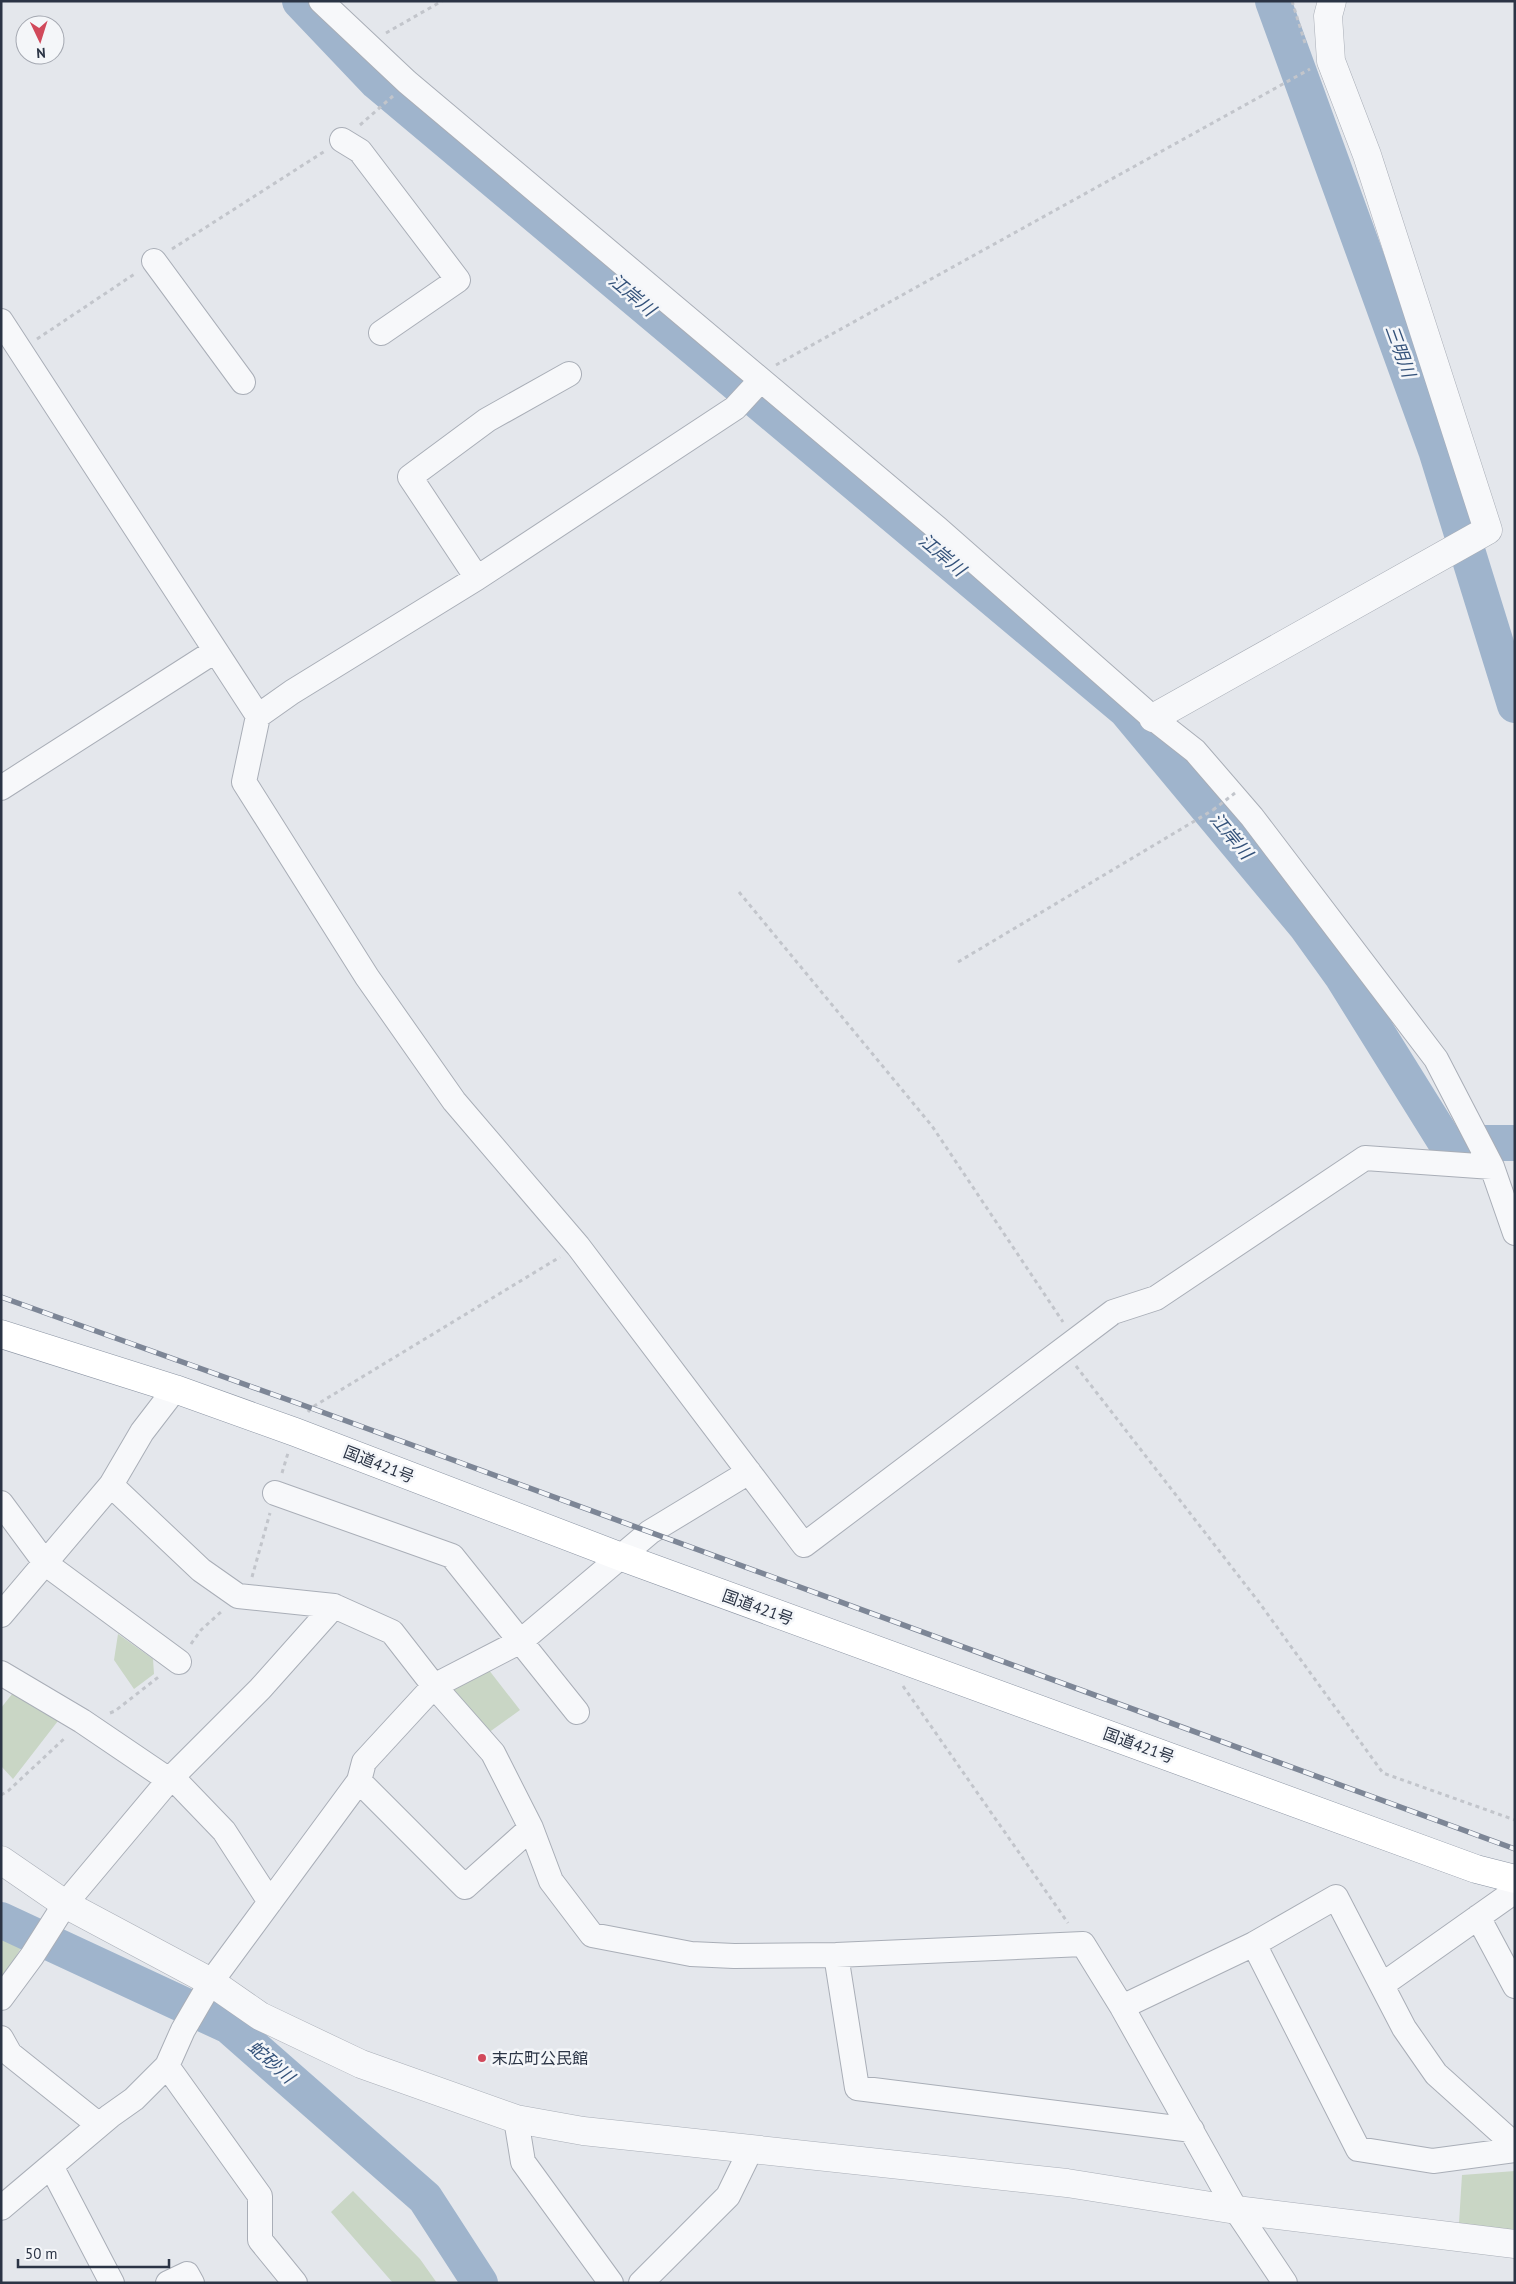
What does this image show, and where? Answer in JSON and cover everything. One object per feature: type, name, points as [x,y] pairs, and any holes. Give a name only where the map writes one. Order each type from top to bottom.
[{"type":"highway","name":"国道421号","points":[[1,1334],[175,1389],[295,1432],[619,1556],[1476,1869],[1515,1879]]},
{"type":"street","points":[[322,1],[407,82],[752,390],[937,528],[1153,718],[1196,751],[1252,817],[1436,1059],[1492,1167],[1515,1233]]},
{"type":"street","points":[[1153,718],[1488,530],[1366,155],[1331,61],[1328,16],[1332,1]]},
{"type":"street","points":[[342,140],[360,151],[458,280],[381,333]]},
{"type":"street","points":[[154,261],[243,382]]},
{"type":"street","points":[[1,321],[258,716]]},
{"type":"street","points":[[477,578],[410,477],[487,420],[569,374]]},
{"type":"street","points":[[752,390],[735,408],[477,578],[292,692],[258,716],[244,782],[367,978],[454,1101],[578,1246],[804,1545],[1113,1312],[1156,1298],[1365,1158],[1492,1167]]},
{"type":"street","points":[[1,788],[214,651]]},
{"type":"street","points":[[1,1615],[112,1485],[142,1432],[175,1389]]},
{"type":"street","points":[[1,2208],[98,2126],[134,2099],[167,2066],[183,2030],[211,1982],[359,1781],[364,1762],[434,1686],[521,1641],[619,1556],[650,1532],[749,1472]]},
{"type":"street","points":[[112,1485],[201,1570],[238,1596],[334,1606],[392,1632],[434,1686],[493,1753],[531,1828],[551,1881],[592,1935],[691,1954],[836,1955],[1082,1944],[1122,2007],[1236,2210],[1285,2283]]},
{"type":"street","points":[[275,1494],[452,1556],[577,1712]]},
{"type":"street","points":[[1,1503],[46,1564],[179,1662]]},
{"type":"street","points":[[1,1998],[32,1956],[65,1904],[170,1779],[260,1689],[334,1606]]},
{"type":"street","points":[[1,1673],[82,1721],[170,1779],[224,1830],[270,1902]]},
{"type":"street","points":[[359,1781],[465,1887],[531,1828]]},
{"type":"street","points":[[1,1860],[65,1904],[211,1982],[260,2016],[361,2064],[516,2118],[583,2131],[1067,2183],[1236,2210],[1515,2244]]},
{"type":"street","points":[[1382,1985],[1515,1891]]},
{"type":"street","points":[[1122,2007],[1254,1944],[1336,1897],[1404,2028],[1436,2074],[1515,2145]]},
{"type":"street","points":[[1478,1917],[1515,1986]]},
{"type":"street","points":[[1254,1944],[1358,2149],[1433,2161],[1515,2150]]},
{"type":"street","points":[[836,1955],[858,2088],[1192,2130]]},
{"type":"street","points":[[4,2052],[98,2126]]},
{"type":"street","points":[[167,2066],[260,2196],[260,2240],[295,2283]]},
{"type":"street","points":[[516,2118],[524,2162],[611,2283]]},
{"type":"street","points":[[641,2283],[728,2196],[751,2149]]},
{"type":"street","points":[[51,2166],[112,2283]]},
{"type":"street","points":[[168,2283],[187,2274],[192,2283]]},
{"type":"path","points":[[366,44],[442,1]]},
{"type":"path","points":[[1292,1],[1307,49]]},
{"type":"path","points":[[752,390],[769,368],[1313,68]]},
{"type":"path","points":[[21,351],[154,261],[342,140],[388,101]]},
{"type":"path","points":[[958,962],[1213,810],[1235,793]]},
{"type":"path","points":[[740,892],[932,1126],[1069,1345],[1383,1773],[1515,1820]]},
{"type":"path","points":[[311,1408],[578,1246]]},
{"type":"path","points":[[902,1685],[1082,1944]]},
{"type":"green space","points":[[118,1634],[153,1659],[154,1674],[134,1689],[114,1660]]},
{"type":"green space","points":[[485,1665],[520,1710],[488,1733],[453,1695],[457,1680]]},
{"type":"green space","points":[[16,1689],[61,1717],[13,1779],[1,1766],[1,1708]]},
{"type":"green space","points":[[1,1935],[22,1946],[1,1983]]},
{"type":"green space","points":[[1515,2171],[1515,2230],[1459,2223],[1462,2175]]},
{"type":"green space","points":[[353,2191],[420,2259],[437,2283],[393,2283],[331,2212]]},
{"type":"waterway","name":"江岸川","points":[[300,1],[377,82],[1126,710],[1306,926],[1342,976],[1446,1143],[1515,1143]]},
{"type":"waterway","name":"三明川","points":[[1273,1],[1436,450],[1515,705]]},
{"type":"waterway","name":"蛇砂川","points":[[1,1920],[229,2026],[425,2198],[480,2283]]},
{"type":"railway","points":[[1,1297],[311,1408],[1515,1849]]},
{"type":"place","name":"末広町公民館","points":[[482,2058]]}]
